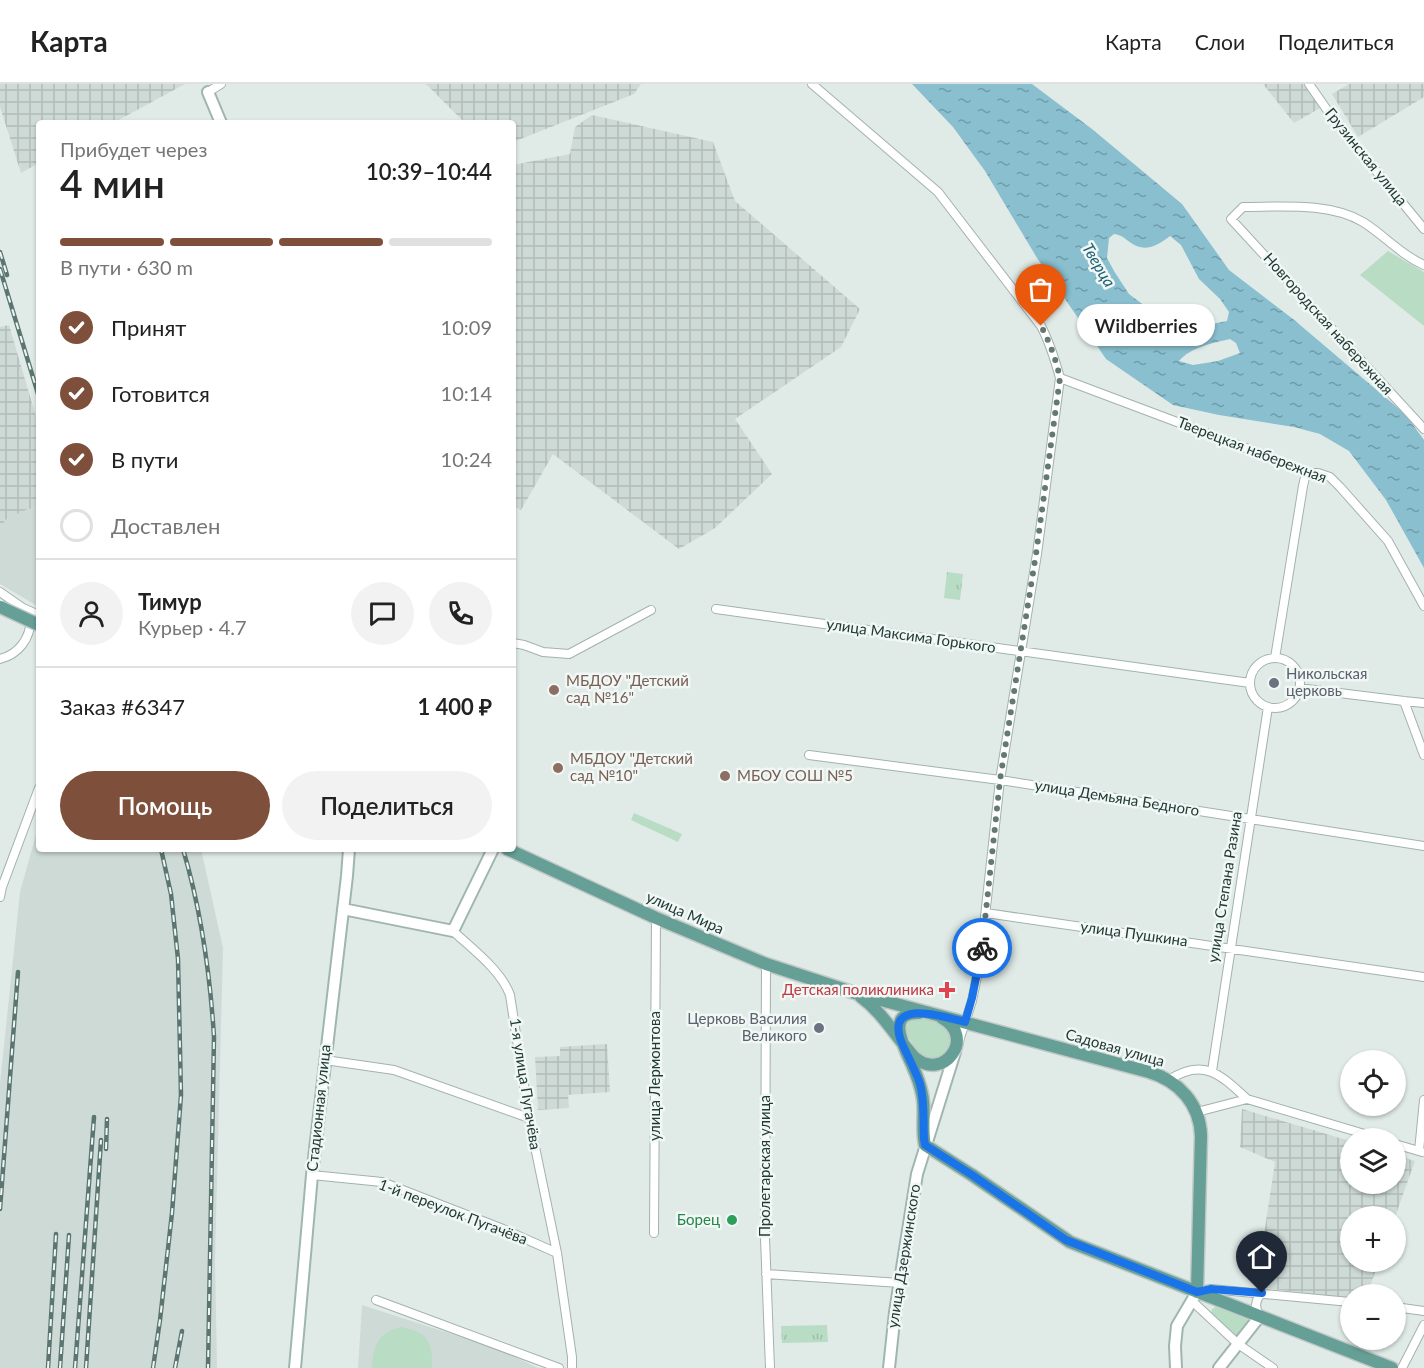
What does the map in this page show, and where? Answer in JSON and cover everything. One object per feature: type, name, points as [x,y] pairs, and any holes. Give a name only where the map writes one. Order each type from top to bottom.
[{"type":"main road","points":[[4,602],[36,623]]},
{"type":"main road","name":"улица Мира","points":[[513,852],[656,918],[766,964],[855,993],[933,1014]]},
{"type":"main road","name":"улица Мира","points":[[855,993],[885,1019],[903,1045]]},
{"type":"main road","points":[[903,1045],[918,1060],[929,1065],[937,1065],[950,1058],[955,1050],[957,1038],[953,1028],[946,1020],[933,1014],[914,1012],[903,1017],[899,1027],[900,1038],[921,1089],[925,1145],[1066,1240],[1194,1296],[1260,1316],[1388,1367]]},
{"type":"main road","name":"Садовая улица","points":[[933,1014],[1149,1072],[1179,1087],[1197,1112]]},
{"type":"main road","points":[[1194,1296],[1201,1136],[1197,1112]]},
{"type":"street","points":[[220,120],[208,92],[221,84]]},
{"type":"street","points":[[812,84],[938,192],[1041,326],[1047,336],[1060,378],[1036,554],[1000,780],[980,962],[972,998],[955,1050]]},
{"type":"street","name":"Грузинская улица","points":[[1309,84],[1332,117],[1424,229]]},
{"type":"street","name":"Новгородская набережная","points":[[1424,266],[1413,261],[1363,222],[1343,212],[1314,208],[1243,207],[1231,219],[1424,429]]},
{"type":"street","name":"Тверецкая набережная","points":[[1060,378],[1262,454],[1306,473],[1318,473],[1330,477],[1388,541],[1424,606]]},
{"type":"street","points":[[1275,658],[1306,473]]},
{"type":"street","points":[[0,592],[4,602],[36,614]]},
{"type":"street","points":[[0,659],[17,652],[29,633],[31,619],[23,608]]},
{"type":"street","name":"улица Максима Горького","points":[[716,609],[1250,683]]},
{"type":"street","points":[[516,644],[543,652],[569,654],[651,610]]},
{"type":"street","points":[[1268,658],[1275,658],[1289,662],[1294,667],[1300,680],[1299,688],[1288,704],[1282,707],[1268,707],[1253,695],[1251,676],[1257,665],[1268,658]]},
{"type":"street","points":[[1299,688],[1424,702]]},
{"type":"street","points":[[1404,701],[1424,754]]},
{"type":"street","name":"улица Степана Разина","points":[[1212,1071],[1268,707]]},
{"type":"street","name":"улица Демьяна Бедного","points":[[809,755],[1000,780],[1424,846]]},
{"type":"street","points":[[0,897],[36,796]]},
{"type":"street","name":"Стадионная улица","points":[[295,1368],[312,1175],[349,852]]},
{"type":"street","points":[[343,909],[453,931],[492,852]]},
{"type":"street","name":"улица Пушкина","points":[[986,913],[1424,977]]},
{"type":"street","name":"улица Лермонтова","points":[[654,1233],[656,918]]},
{"type":"street","name":"1-я улица Пугачёва","points":[[453,931],[495,971],[508,990],[512,1003],[529,1118],[557,1252],[572,1368]]},
{"type":"street","name":"Пролетарская улица","points":[[766,964],[766,1274],[770,1368]]},
{"type":"street","name":"улица Дзержинского","points":[[889,1368],[917,1174],[955,1050]]},
{"type":"street","points":[[325,1060],[394,1070],[529,1118]]},
{"type":"street","points":[[1169,1080],[1177,1074],[1199,1070],[1212,1071],[1246,1099],[1344,1128]]},
{"type":"street","points":[[1197,1112],[1246,1099]]},
{"type":"street","points":[[1406,1147],[1422,1152],[1424,1100]]},
{"type":"street","name":"1-й переулок Пугачёва","points":[[312,1175],[382,1182],[557,1252]]},
{"type":"street","points":[[766,1274],[900,1283]]},
{"type":"street","points":[[1176,1368],[1177,1326],[1194,1296],[1211,1289],[1340,1301]]},
{"type":"street","points":[[1219,1368],[1260,1316],[1256,1304],[1262,1293]]},
{"type":"street","points":[[1194,1296],[1238,1344],[1273,1368]]},
{"type":"street","points":[[376,1300],[559,1368]]},
{"type":"street","points":[[1406,1309],[1424,1311]]},
{"type":"street","points":[[1402,1368],[1424,1325]]},
{"type":"shaded area","points":[[0,84],[185,84],[119,120],[36,120],[36,165],[21,173],[0,107]]},
{"type":"shaded area","points":[[426,84],[641,84],[634,94],[516,141],[516,120],[462,120]]},
{"type":"shaded area","points":[[1263,84],[1303,84],[1322,107],[1294,123]]},
{"type":"shaded area","points":[[1349,84],[1424,84],[1424,97],[1358,137],[1332,94]]},
{"type":"shaded area","points":[[592,115],[713,142],[735,201],[860,309],[841,347],[735,419],[772,474],[715,528],[679,549],[553,454],[521,510],[516,508],[516,164],[570,154],[575,127]]},
{"type":"shaded area","points":[[9,325],[36,417],[36,508],[28,509],[5,520],[0,530],[0,327]]},
{"type":"shaded area","points":[[36,508],[36,605],[0,584],[0,530],[5,520],[28,509]]},
{"type":"shaded area","points":[[36,835],[36,852],[202,852],[223,948],[215,1260],[217,1368],[0,1368],[0,1084],[20,892]]},
{"type":"shaded area","points":[[607,1044],[610,1092],[568,1095],[569,1108],[538,1110],[535,1057],[560,1056],[560,1047]]},
{"type":"shaded area","points":[[1242,1109],[1340,1138],[1340,1194],[1403,1194],[1399,1206],[1340,1206],[1340,1272],[1375,1272],[1371,1284],[1340,1284],[1340,1297],[1256,1287],[1275,1162],[1240,1147]]},
{"type":"shaded area","points":[[1406,1158],[1415,1161],[1406,1186]]},
{"type":"shaded area","points":[[362,1305],[498,1349],[538,1368],[358,1368]]},
{"type":"green space","points":[[1388,251],[1424,272],[1424,326],[1360,275]]},
{"type":"green space","points":[[947,572],[963,574],[960,600],[944,598]]},
{"type":"green space","points":[[634,813],[682,834],[678,842],[631,820]]},
{"type":"green space","points":[[912,1018],[933,1020],[945,1028],[950,1037],[948,1047],[942,1055],[933,1059],[923,1056],[913,1044],[908,1037],[907,1029]]},
{"type":"green space","points":[[1216,1307],[1249,1320],[1237,1337],[1211,1313]]},
{"type":"green space","points":[[827,1325],[828,1342],[782,1343],[781,1326]]},
{"type":"green space","points":[[401,1327],[423,1335],[427,1340],[430,1345],[432,1368],[372,1368],[378,1341],[387,1332]]},
{"type":"water","name":"Тверца","points":[[912,84],[1032,84],[1092,129],[1182,204],[1229,270],[1293,319],[1405,414],[1424,440],[1424,568],[1386,500],[1349,451],[1320,434],[1294,427],[1173,405],[1106,359],[1037,258],[985,171],[953,127]],"holes":[[[1114,234],[1136,246],[1147,248],[1157,245],[1170,236],[1181,245],[1199,279],[1220,299],[1229,312],[1227,321],[1212,324],[1176,338],[1152,333],[1140,324],[1140,316],[1153,312],[1129,294],[1107,258],[1109,238]],[[1230,339],[1236,343],[1240,353],[1218,361],[1193,365],[1179,361],[1196,349]]]},
{"type":"railway","points":[[0,252],[7,275]]},
{"type":"railway","points":[[0,269],[36,387]]},
{"type":"railway","points":[[153,1368],[172,1213],[181,1095],[178,959],[171,894],[162,852]]},
{"type":"railway","points":[[184,852],[204,942],[214,1037],[208,1368]]},
{"type":"railway","points":[[0,1209],[18,972]]},
{"type":"railway","points":[[75,1368],[94,1117]]},
{"type":"railway","points":[[106,1149],[107,1119]]},
{"type":"railway","points":[[86,1368],[101,1140]]},
{"type":"railway","points":[[48,1368],[56,1234]]},
{"type":"railway","points":[[60,1368],[69,1235]]},
{"type":"railway","points":[[175,1368],[182,1331]]},
{"type":"way so far","points":[[982,948],[1000,780],[1036,554],[1060,378],[1047,336],[1041,326]]},
{"type":"place","name":"Wildberries","points":[[1041,326]]},
{"type":"place","name":"Никольская церковь","points":[[1274,683]]},
{"type":"place","name":"МБДОУ \"Детский сад №16\"","points":[[554,690]]},
{"type":"place","name":"МБДОУ \"Детский сад №10\"","points":[[558,768]]},
{"type":"place","name":"МБОУ СОШ №5","points":[[725,776]]},
{"type":"place","name":"Детская поликлиника","points":[[947,990]]},
{"type":"place","name":"Церковь Василия Великого","points":[[819,1028]]},
{"type":"place","name":"Борец","points":[[732,1220]]},
{"type":"route","points":[[982,948],[965,1022],[914,1012],[903,1017],[899,1025],[900,1038],[921,1089],[925,1145],[1070,1242],[1197,1292],[1211,1289],[1262,1293]]}]
